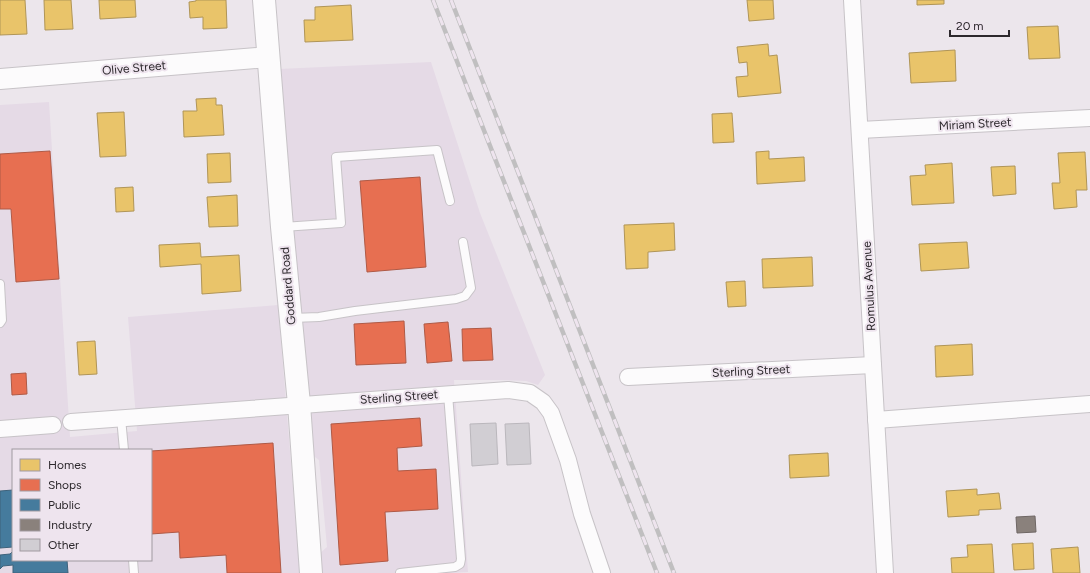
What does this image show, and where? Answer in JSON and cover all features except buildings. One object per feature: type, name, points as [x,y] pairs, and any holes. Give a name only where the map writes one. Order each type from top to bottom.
[{"type":"main road","name":"Goddard Road","points":[[264,0],[282,227],[299,404],[311,573]]},
{"type":"street","name":"Romulus Avenue","points":[[852,0],[886,573]]},
{"type":"street","name":"Olive Street","points":[[0,79],[269,57]]},
{"type":"street","name":"Miriam Street","points":[[860,130],[1090,118]]},
{"type":"street","name":"Sterling Street","points":[[628,377],[873,365]]},
{"type":"street","name":"Sterling Street","points":[[71,422],[299,404],[508,390],[530,393],[544,402],[551,414],[568,460],[582,514],[602,573]]},
{"type":"street","points":[[876,420],[1090,404]]},
{"type":"street","points":[[0,429],[53,425]]},
{"type":"lane","points":[[282,227],[341,223],[336,157],[436,150],[450,201]]},
{"type":"lane","points":[[291,318],[319,318],[355,311],[456,299],[465,296],[471,288],[463,242]]},
{"type":"lane","points":[[0,284],[2,320],[0,323]]},
{"type":"lane","points":[[400,573],[456,567],[460,564],[461,559],[448,394]]},
{"type":"lane","points":[[121,418],[124,449]]},
{"type":"lane","points":[[133,561],[134,573]]},
{"type":"shaded area","points":[[431,62],[480,213],[545,375],[538,385],[526,381],[454,380],[468,572],[321,573],[319,554],[327,547],[319,460],[311,454],[279,69]]},
{"type":"shaded area","points":[[49,102],[70,437],[137,431],[128,317],[278,305],[300,573],[0,573],[0,105]]},
{"type":"railway","points":[[433,0],[657,573]]},
{"type":"railway","points":[[451,0],[674,573]]}]
